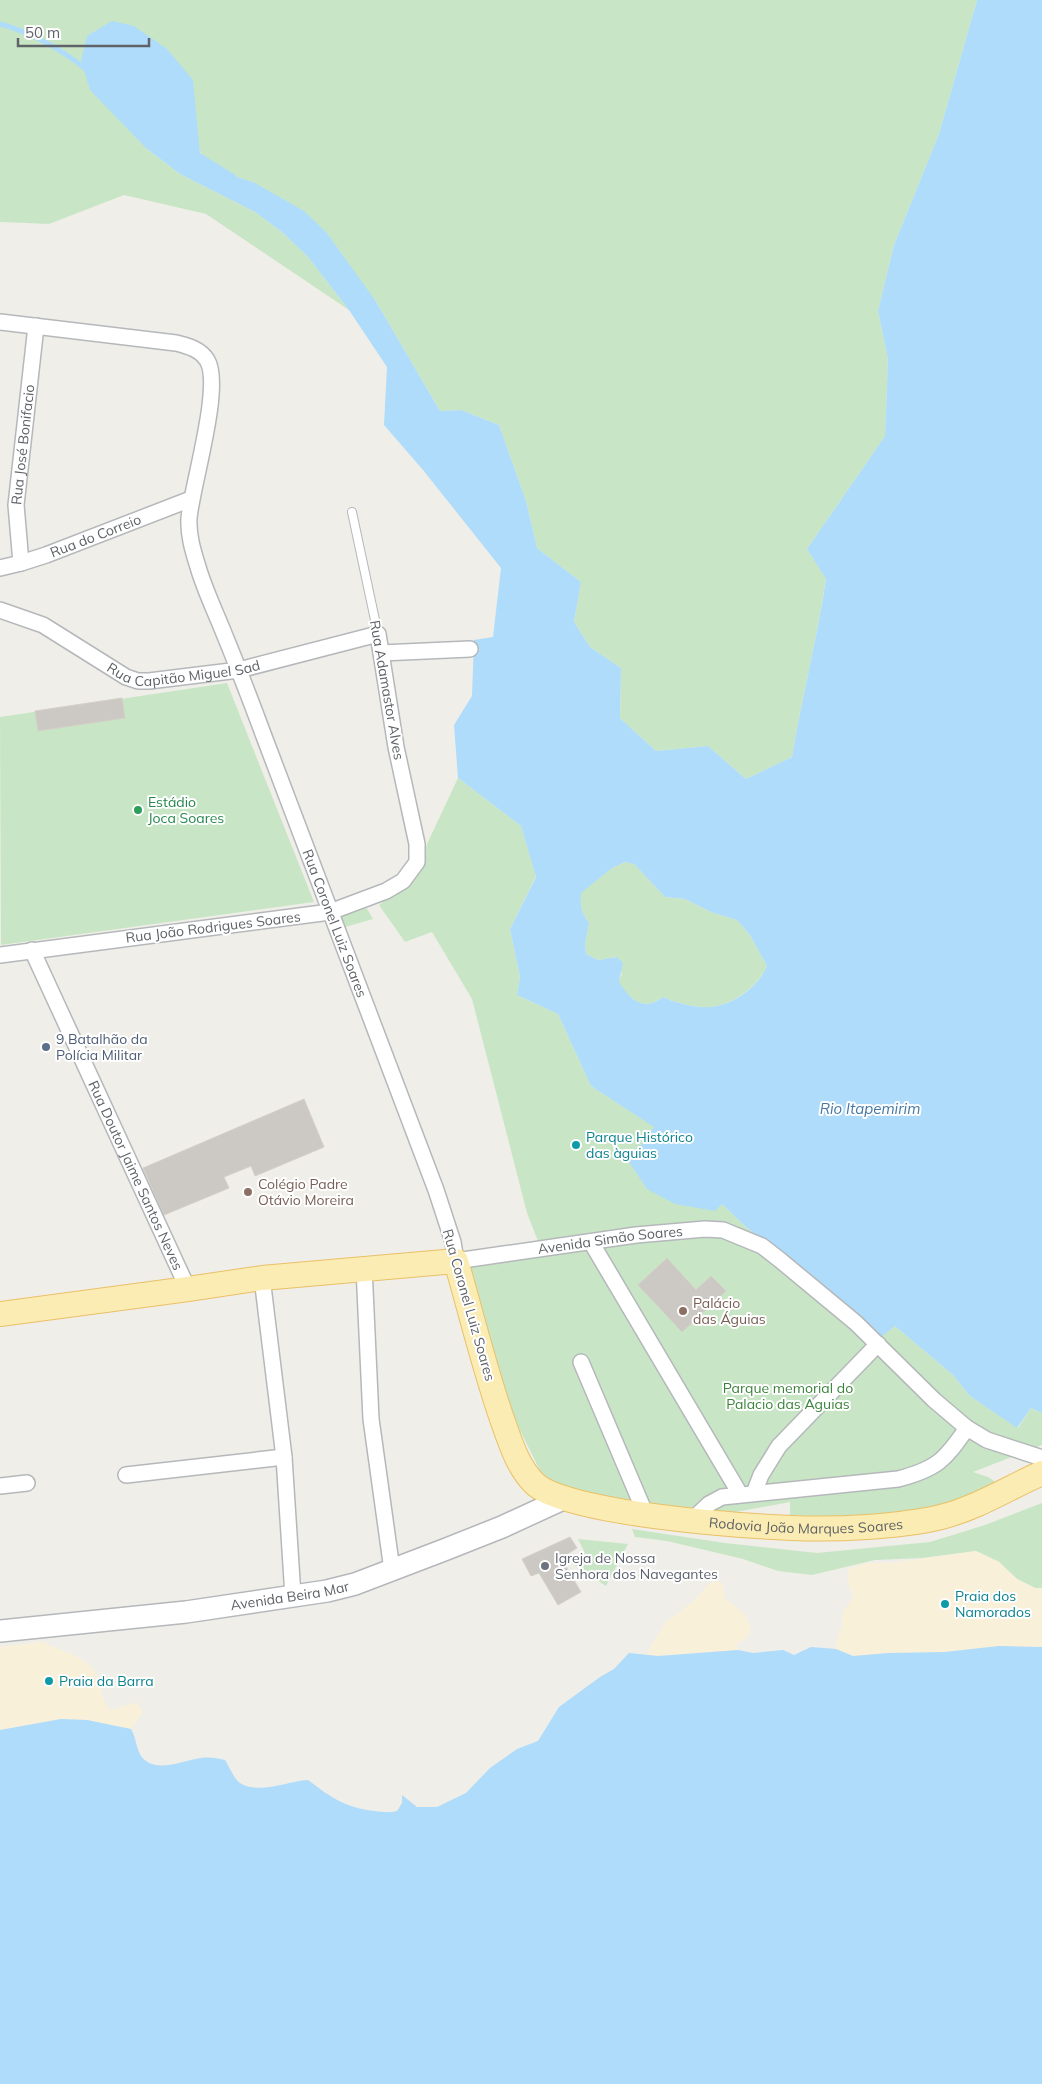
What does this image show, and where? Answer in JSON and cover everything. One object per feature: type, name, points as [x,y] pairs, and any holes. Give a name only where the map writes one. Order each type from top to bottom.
[{"type":"main road","points":[[0,1314],[262,1278],[456,1261]]},
{"type":"main road","name":"Rua Coronel Luiz Soares","points":[[456,1261],[495,1396],[511,1444],[523,1469],[535,1483],[543,1490],[564,1498]]},
{"type":"main road","name":"Rodovia João Marques Soares","points":[[564,1498],[622,1512],[692,1520],[793,1528],[848,1527],[940,1517],[980,1503],[1041,1468]]},
{"type":"street","name":"Rua Coronel Luiz Soares","points":[[0,322],[176,343],[192,347],[201,352],[211,368],[207,425],[191,499],[189,534],[192,548],[199,571],[240,670],[436,1190],[453,1242],[456,1261]]},
{"type":"street","name":"Rua José Bonifacio","points":[[20,564],[16,505],[36,326]]},
{"type":"street","name":"Rua do Correio","points":[[0,568],[20,564],[191,499]]},
{"type":"street","name":"Rua Capitão Miguel Sad","points":[[0,610],[43,626],[126,677],[138,681],[240,670],[378,634]]},
{"type":"street","name":"Rua Adamastor Alves","points":[[378,634],[396,747],[416,836],[417,862],[413,868]]},
{"type":"street","points":[[381,652],[470,649]]},
{"type":"street","name":"Rua João Rodrigues Soares","points":[[0,955],[330,912],[396,886],[408,876],[413,868]]},
{"type":"street","name":"Rua Doutor Jaime Santos Neves","points":[[32,950],[188,1289]]},
{"type":"street","name":"Avenida Simão Soares","points":[[456,1261],[591,1242],[705,1229],[723,1230],[762,1246],[856,1323],[934,1400],[967,1428],[1041,1468]]},
{"type":"street","points":[[591,1242],[747,1494]]},
{"type":"street","points":[[364,1268],[371,1419],[392,1570]]},
{"type":"street","points":[[262,1278],[284,1457],[293,1596]]},
{"type":"street","points":[[747,1494],[779,1446],[878,1344]]},
{"type":"street","points":[[581,1362],[646,1515]]},
{"type":"street","points":[[692,1520],[709,1504],[722,1496],[898,1479],[922,1473],[945,1458],[967,1428]]},
{"type":"street","points":[[126,1475],[284,1457]]},
{"type":"street","points":[[0,1486],[27,1484]]},
{"type":"street","name":"Avenida Beira Mar","points":[[0,1631],[186,1612],[293,1596],[355,1584],[502,1527],[564,1498]]},
{"type":"lane","name":"Rua Adamastor Alves","points":[[352,512],[378,634]]},
{"type":"green space","points":[[0,0],[977,0],[939,134],[894,245],[878,311],[888,359],[885,436],[807,549],[826,578],[792,757],[746,779],[708,746],[656,751],[620,718],[621,668],[590,647],[574,622],[581,582],[537,548],[526,501],[499,425],[461,410],[440,411],[375,300],[253,182],[224,172],[209,164],[201,154],[196,123],[146,148],[180,174],[255,212],[282,232],[308,257],[349,310],[206,214],[124,195],[49,224],[0,222]]},
{"type":"green space","name":"Estádio Joca Soares","points":[[227,683],[314,902],[1,945],[0,717]]},
{"type":"green space","name":"Parque Histórico das àguias","points":[[458,778],[521,826],[536,876],[510,929],[520,977],[517,995],[558,1014],[591,1086],[655,1127],[630,1162],[647,1189],[722,1204],[745,1226],[881,1336],[895,1326],[953,1375],[970,1396],[1018,1428],[1031,1408],[1042,1413],[1042,1445],[973,1472],[994,1481],[992,1492],[964,1503],[869,1519],[790,1515],[790,1502],[692,1520],[552,1495],[515,1420],[460,1266],[543,1254],[527,1213],[472,999],[432,932],[405,942],[379,905],[417,877],[427,844]]},
{"type":"green space","points":[[625,862],[634,864],[665,897],[685,899],[711,912],[737,920],[750,935],[767,966],[757,981],[743,994],[718,1006],[692,1006],[663,997],[649,1004],[643,1004],[632,999],[618,982],[622,974],[617,957],[598,960],[586,954],[585,944],[589,923],[583,912],[580,898],[580,893],[612,868]]},
{"type":"green space","points":[[366,907],[373,919],[345,927],[340,913]]},
{"type":"green space","points":[[1042,1503],[1042,1588],[1035,1588],[1017,1579],[999,1562],[976,1551],[922,1558],[875,1560],[812,1575],[778,1571],[743,1559],[667,1541],[635,1537],[632,1529],[725,1543],[817,1553],[930,1542],[985,1525]]},
{"type":"green space","points":[[578,1539],[628,1544],[606,1586],[570,1562],[585,1553]]},
{"type":"sand","name":"Praia dos Namorados","points":[[976,1551],[999,1562],[1017,1579],[1035,1588],[1042,1588],[1042,1647],[999,1646],[945,1652],[853,1656],[836,1649],[843,1612],[853,1597],[847,1580],[849,1569],[866,1563],[892,1563]]},
{"type":"sand","points":[[715,1581],[723,1583],[725,1598],[744,1614],[751,1628],[748,1637],[737,1644],[738,1650],[658,1656],[646,1655],[665,1623],[696,1599],[708,1584]]},
{"type":"sand","name":"Praia da Barra","points":[[42,1642],[80,1658],[92,1668],[96,1673],[102,1695],[110,1710],[137,1703],[143,1712],[131,1729],[87,1720],[61,1719],[0,1730],[0,1647]]},
{"type":"water","name":"Rio Itapemirim","points":[[977,0],[1042,0],[1042,1413],[1031,1408],[1017,1428],[970,1396],[953,1375],[895,1326],[881,1337],[745,1226],[722,1204],[715,1211],[675,1204],[647,1189],[629,1162],[654,1127],[591,1086],[558,1014],[517,995],[520,977],[510,929],[536,877],[521,826],[458,778],[454,725],[472,696],[474,640],[493,637],[501,568],[423,470],[384,425],[387,367],[349,310],[308,257],[282,232],[255,212],[180,174],[146,148],[90,90],[81,60],[87,36],[112,21],[134,26],[167,49],[193,80],[200,154],[204,160],[227,174],[253,182],[304,211],[326,232],[375,300],[440,411],[461,410],[499,425],[526,501],[537,548],[581,582],[574,622],[590,647],[621,668],[620,718],[656,751],[708,746],[746,779],[792,757],[826,579],[807,549],[885,436],[888,359],[878,311],[894,245],[939,134]],"holes":[[[625,862],[634,864],[665,897],[685,899],[711,912],[737,920],[750,935],[767,966],[751,988],[735,999],[718,1006],[691,1006],[663,997],[649,1004],[643,1004],[633,999],[619,982],[623,963],[617,957],[598,960],[586,954],[585,944],[589,923],[582,909],[581,893],[612,868]]]},
{"type":"water","points":[[999,1646],[1042,1647],[1042,2084],[0,2084],[0,1730],[61,1719],[87,1720],[131,1729],[140,1754],[146,1761],[152,1764],[166,1765],[204,1758],[222,1759],[225,1760],[238,1781],[248,1786],[265,1788],[308,1780],[332,1797],[346,1804],[380,1812],[391,1812],[397,1811],[402,1803],[402,1795],[417,1807],[437,1807],[466,1793],[490,1768],[517,1749],[538,1741],[559,1707],[614,1669],[629,1653],[658,1656],[738,1650],[753,1653],[783,1650],[794,1655],[811,1647],[836,1649],[853,1656],[945,1652]]},
{"type":"building","points":[[122,698],[125,718],[38,731],[35,711]]},
{"type":"building","points":[[304,1099],[324,1147],[255,1176],[251,1166],[224,1177],[229,1188],[164,1215],[143,1168]]},
{"type":"building","name":"Palácio das Águias","points":[[667,1258],[696,1290],[711,1276],[726,1291],[682,1332],[638,1285]]},
{"type":"building","name":"Igreja de Nossa Senhora dos Navegantes","points":[[570,1537],[577,1548],[561,1558],[581,1592],[558,1605],[539,1573],[531,1576],[522,1559]]},
{"type":"waterway","points":[[0,24],[46,42],[87,70]]},
{"type":"waterway","points":[[197,154],[234,177]]},
{"type":"place","name":"Estádio Joca Soares","points":[[138,810]]},
{"type":"place","name":"9 Batalhão da Polícia Militar","points":[[46,1047]]},
{"type":"place","name":"Parque Histórico das àguias","points":[[576,1145]]},
{"type":"place","name":"Colégio Padre Otávio Moreira","points":[[248,1192]]},
{"type":"place","name":"Palácio das Águias","points":[[683,1311]]},
{"type":"place","name":"Igreja de Nossa Senhora dos Navegantes","points":[[545,1566]]},
{"type":"place","name":"Praia dos Namorados","points":[[945,1604]]},
{"type":"place","name":"Praia da Barra","points":[[49,1681]]},
{"type":"park label","name":"Parque memorial do Palacio das Aguias","points":[[788,1396]]}]
